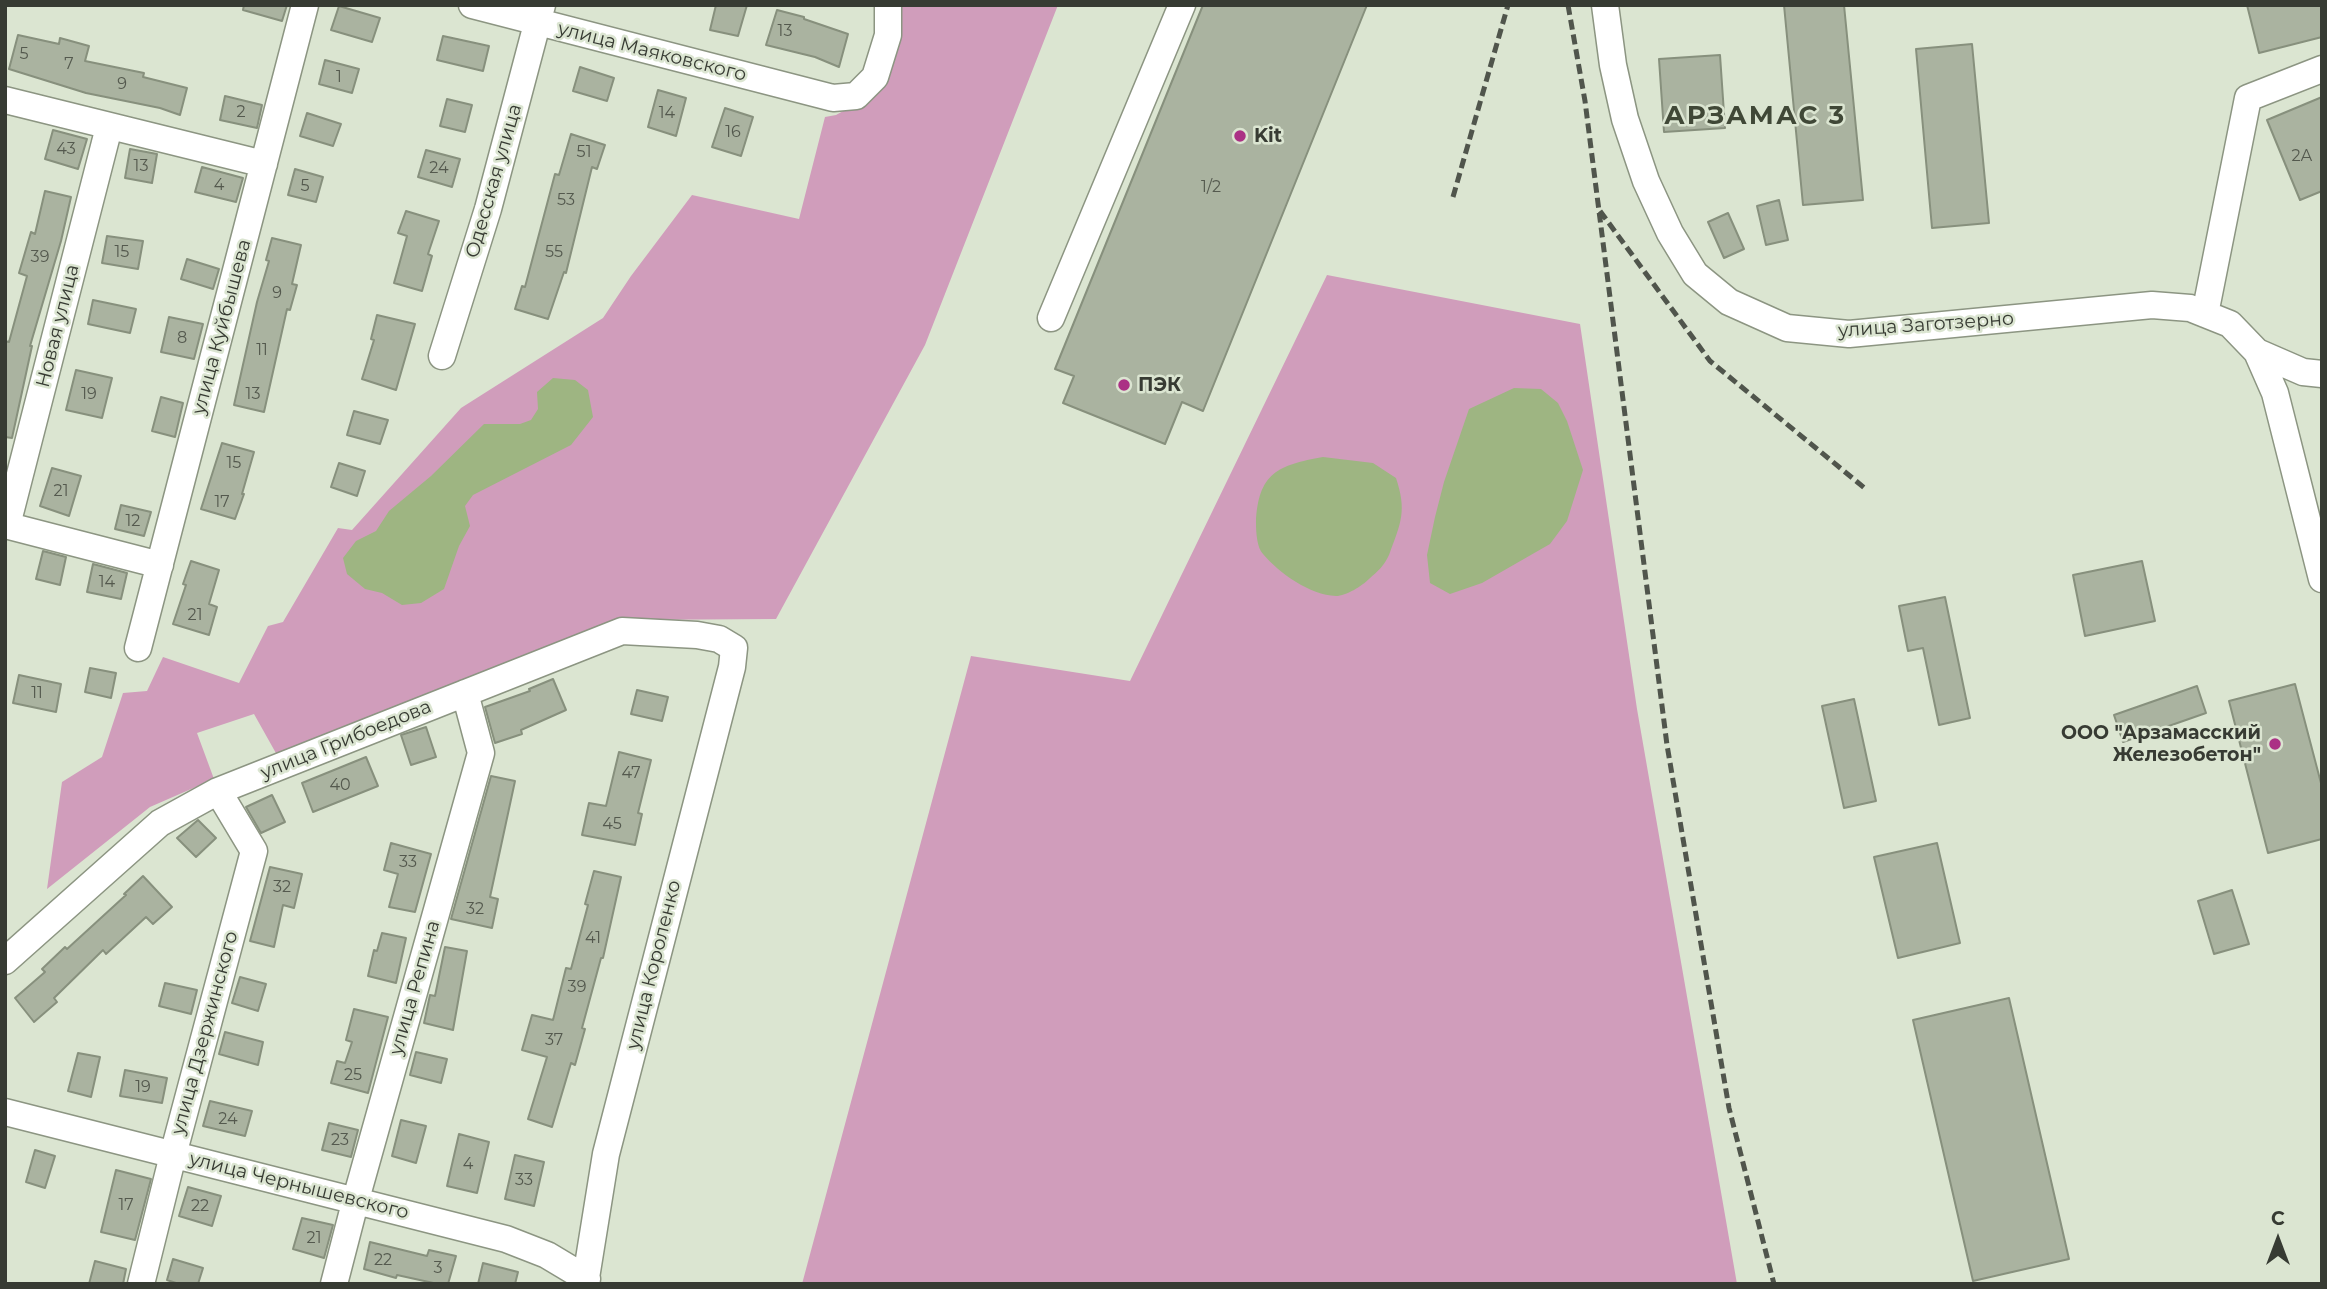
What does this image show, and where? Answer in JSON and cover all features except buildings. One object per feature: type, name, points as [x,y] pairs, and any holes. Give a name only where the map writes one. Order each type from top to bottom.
[{"type":"street","name":"улица Куйбышева","points":[[138,649],[305,5]]},
{"type":"street","name":"улица Маяковского","points":[[472,5],[539,14],[833,98],[856,96],[875,77],[888,35],[888,5]]},
{"type":"street","points":[[1051,318],[1182,5]]},
{"type":"street","name":"улица Заготзерно","points":[[1605,5],[1613,65],[1625,119],[1646,181],[1670,233],[1695,274],[1729,302],[1787,328],[1849,334],[2152,305],[2190,308],[2230,324],[2258,352]]},
{"type":"street","name":"Одесская улица","points":[[442,356],[488,209],[539,14]]},
{"type":"street","points":[[2205,314],[2248,98],[2322,69]]},
{"type":"street","points":[[5,100],[109,128],[264,164]]},
{"type":"street","name":"Новая улица","points":[[109,128],[6,525],[160,565]]},
{"type":"street","points":[[2258,352],[2303,372],[2322,374]]},
{"type":"street","points":[[2258,352],[2275,393],[2322,579]]},
{"type":"street","name":"улица Грибоедова","points":[[5,961],[160,822],[218,791],[622,631],[697,635],[719,639],[734,648]]},
{"type":"street","name":"улица Короленко","points":[[586,1281],[606,1154],[732,667],[734,648]]},
{"type":"street","name":"улица Репина","points":[[334,1284],[481,753],[465,693]]},
{"type":"street","name":"улица Дзержинского","points":[[141,1284],[254,851],[218,791]]},
{"type":"street","name":"улица Чернышевского","points":[[5,1112],[506,1239],[547,1255],[586,1281]]},
{"type":"shaded area","points":[[897,5],[1058,5],[925,345],[776,619],[623,620],[277,755],[254,714],[197,733],[214,779],[150,807],[47,889],[62,782],[102,757],[123,693],[147,691],[163,657],[239,683],[268,626],[283,622],[338,528],[352,530],[461,408],[603,318],[692,195],[799,219],[825,117],[836,115],[863,100]]},
{"type":"shaded area","points":[[1327,275],[1580,324],[1637,709],[1737,1284],[802,1284],[971,656],[1130,681]]},
{"type":"shaded area","points":[[553,378],[575,380],[588,390],[593,417],[571,445],[473,495],[465,506],[470,526],[459,546],[444,589],[421,603],[402,605],[382,593],[365,589],[347,574],[343,558],[356,541],[376,531],[389,511],[431,476],[484,424],[520,424],[531,420],[538,409],[537,392]]},
{"type":"shaded area","points":[[1514,388],[1541,389],[1558,403],[1567,421],[1583,470],[1567,521],[1550,544],[1482,583],[1450,594],[1430,583],[1427,555],[1444,482],[1469,409]]},
{"type":"shaded area","points":[[1323,457],[1373,463],[1396,478],[1401,499],[1399,525],[1385,562],[1362,585],[1340,596],[1316,592],[1286,575],[1270,561],[1258,544],[1258,506],[1266,482],[1283,468]]},
{"type":"railway","points":[[1453,197],[1508,5]]},
{"type":"railway","points":[[1568,5],[1585,101],[1667,745],[1729,1108],[1774,1284]]},
{"type":"railway","points":[[1600,211],[1710,361],[1867,490]]},
{"type":"place","name":"Kit","points":[[1240,136]]},
{"type":"place","name":"ПЭК","points":[[1124,385]]},
{"type":"place","name":"ООО \"Арзамасский Железобетон\"","points":[[2275,744]]},
{"type":"district","name":"АРЗАМАС 3","points":[[1755,116]]}]
